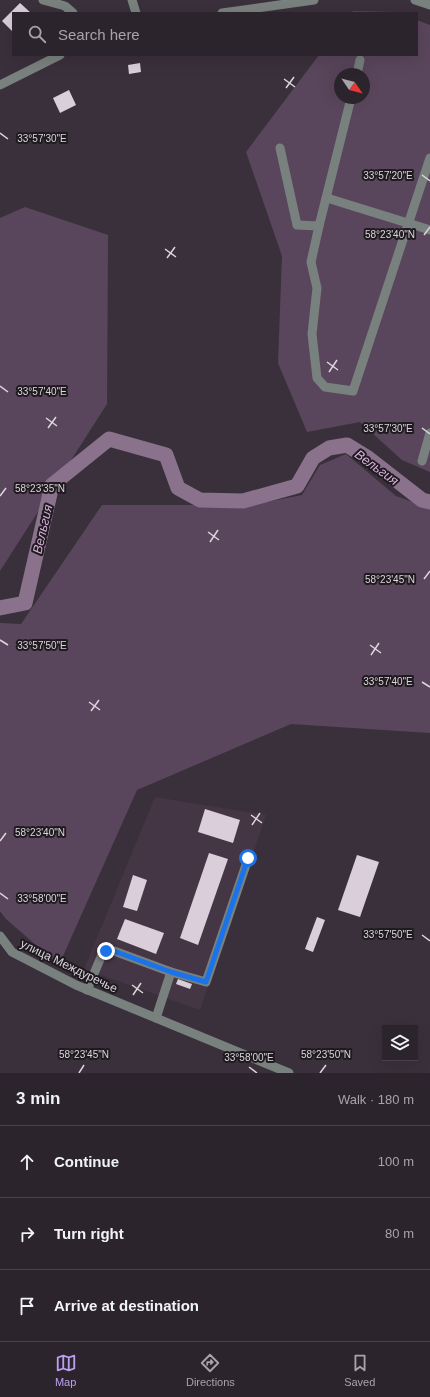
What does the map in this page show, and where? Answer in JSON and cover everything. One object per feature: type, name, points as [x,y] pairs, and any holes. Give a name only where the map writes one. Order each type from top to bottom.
[{"type":"street","points":[[43,0],[65,6],[72,12]]},
{"type":"street","points":[[132,0],[136,12]]},
{"type":"street","points":[[229,12],[314,0]]},
{"type":"street","points":[[415,0],[430,5]]},
{"type":"street","points":[[0,85],[58,56]]},
{"type":"street","points":[[358,68],[360,60]]},
{"type":"street","points":[[350,104],[311,262],[317,288],[312,334],[317,378],[325,387],[353,391],[430,158]]},
{"type":"street","points":[[280,148],[297,225],[319,226]]},
{"type":"street","points":[[327,198],[430,230]]},
{"type":"street","points":[[422,461],[430,433]]},
{"type":"street","points":[[87,990],[101,957],[106,951],[114,951],[171,972],[206,982],[248,858]]},
{"type":"street","name":"улица Междуречье","points":[[0,936],[12,952],[87,990],[289,1073]]},
{"type":"street","points":[[156,1018],[171,972]]},
{"type":"shaded area","points":[[353,11],[395,12],[352,12]]},
{"type":"shaded area","points":[[418,20],[430,25],[430,472],[402,460],[360,422],[307,432],[278,363],[282,256],[246,152],[318,56],[418,56]]},
{"type":"shaded area","points":[[25,207],[108,235],[107,404],[0,571],[0,218]]},
{"type":"shaded area","points":[[346,454],[396,496],[430,508],[430,733],[291,724],[137,790],[59,965],[6,919],[0,911],[0,623],[21,624],[102,505],[251,505],[302,495],[320,465]]},
{"type":"shaded area","points":[[155,797],[266,815],[200,1010],[84,969]]},
{"type":"building","points":[[20,3],[30,12],[12,12],[12,31],[2,21]]},
{"type":"building","points":[[140,63],[141,72],[129,74],[128,65]]},
{"type":"building","points":[[69,90],[76,105],[60,113],[53,98]]},
{"type":"building","points":[[205,809],[240,820],[233,843],[198,832]]},
{"type":"building","points":[[209,853],[228,859],[198,945],[180,938]]},
{"type":"building","points":[[357,855],[379,862],[360,917],[338,910]]},
{"type":"building","points":[[133,875],[147,880],[137,911],[123,907]]},
{"type":"building","points":[[317,917],[325,920],[313,952],[305,949]]},
{"type":"building","points":[[125,919],[164,933],[156,954],[117,939]]},
{"type":"building","points":[[178,979],[192,984],[190,989],[176,984]]},
{"type":"waterway","name":"Вельгия","points":[[0,608],[25,603],[52,485],[109,439],[166,455],[178,488],[200,500],[243,501],[297,486],[313,458],[329,448],[347,445],[368,458],[422,500],[430,502]]},
{"type":"route","points":[[106,951],[114,951],[171,972],[206,982],[248,858]]}]
